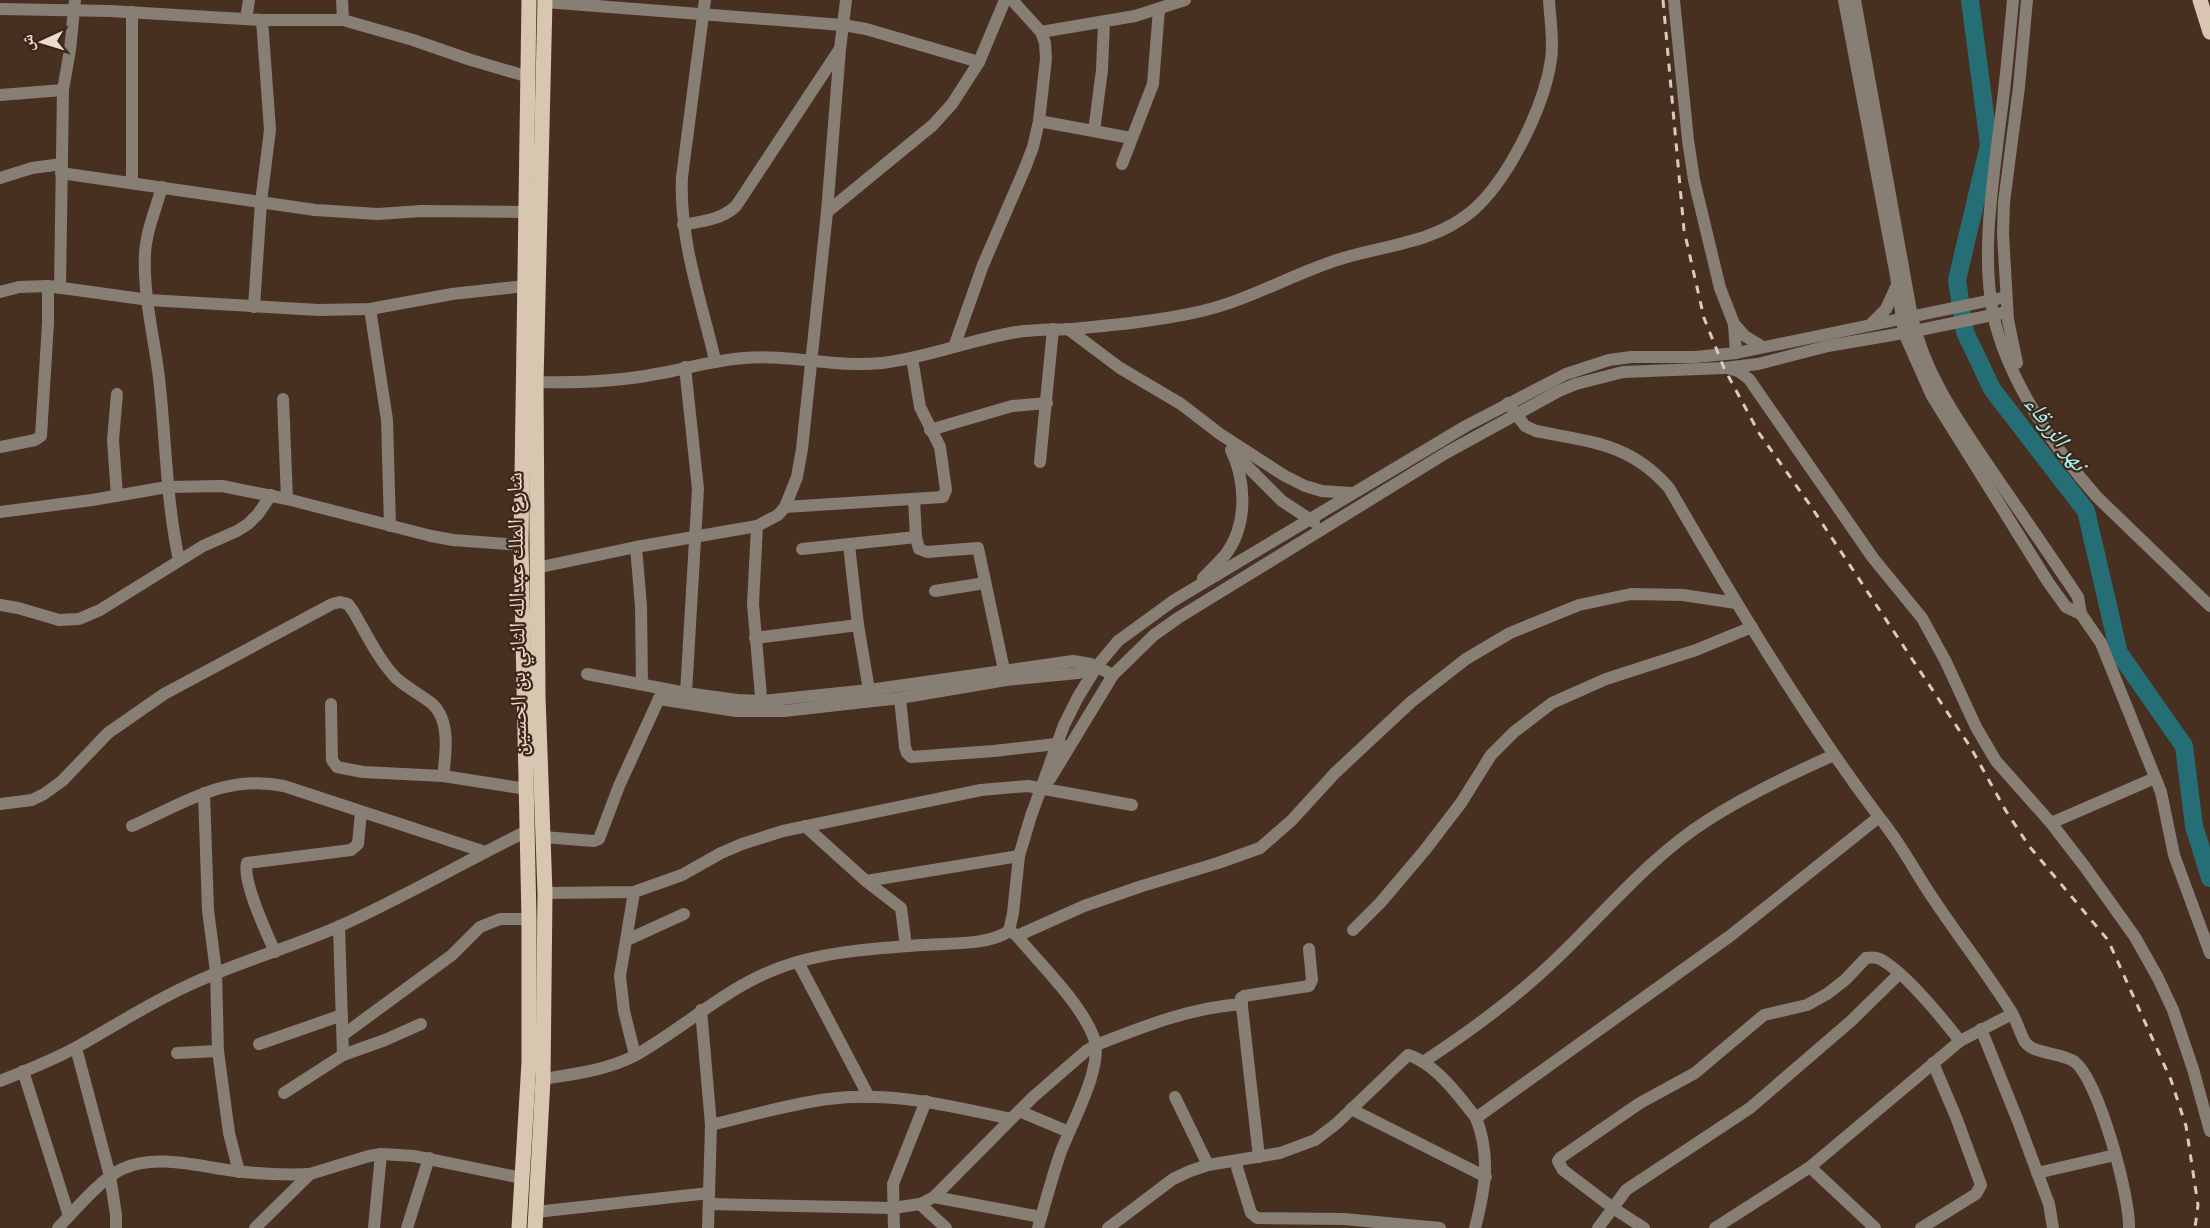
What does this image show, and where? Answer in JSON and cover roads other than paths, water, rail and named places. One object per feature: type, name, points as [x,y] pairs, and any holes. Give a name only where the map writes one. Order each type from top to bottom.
[{"type":"main road","name":"شارع الملك عبدالله الثاني بن الحسين","points":[[529,0],[529,77],[534,107]]},
{"type":"main road","points":[[2200,0],[2210,32]]},
{"type":"main road","name":"شارع الملك عبدالله الثاني بن الحسين","points":[[535,1228],[543,1079],[545,893],[538,696],[534,107],[545,1]]},
{"type":"main road","name":"شارع الملك عبدالله الثاني بن الحسين","points":[[519,1228],[529,1062],[527,789],[521,545],[526,212],[534,146]]},
{"type":"street","points":[[246,19],[249,0]]},
{"type":"street","points":[[342,0],[343,20]]},
{"type":"street","points":[[705,0],[705,15],[682,177],[683,225],[715,360]]},
{"type":"street","points":[[537,568],[636,547],[757,526],[778,515],[785,507],[796,477],[802,449],[846,0]]},
{"type":"street","points":[[827,212],[933,125],[952,104],[979,62],[1005,0]]},
{"type":"street","points":[[954,347],[983,265],[1033,147],[1039,121],[1046,59],[1045,43],[1041,32],[1012,0]]},
{"type":"street","points":[[1041,32],[1104,22],[1159,9],[1185,0]]},
{"type":"street","points":[[536,382],[585,383],[649,375],[715,360],[749,357],[879,363],[912,358],[1010,333],[1152,320],[1203,311],[1258,292],[1339,259],[1412,242],[1447,229],[1471,212],[1490,192],[1506,170],[1537,109],[1546,85],[1552,57],[1549,0]]},
{"type":"street","points":[[1674,0],[1694,180],[1720,288],[1734,324],[1736,353]]},
{"type":"street","points":[[1844,0],[1902,285],[1917,301],[1935,312]]},
{"type":"street","points":[[1855,0],[1907,317],[1932,396],[2059,597],[2066,607],[2081,614]]},
{"type":"street","points":[[2013,0],[1989,222],[1993,315],[2013,373],[2042,422],[2081,479],[2210,606]]},
{"type":"street","points":[[2023,387],[2013,349],[2007,312],[2003,234],[2004,202],[2019,87],[2027,0]]},
{"type":"street","points":[[545,1],[866,28],[979,62]]},
{"type":"street","points":[[0,9],[75,6],[262,20],[343,20],[529,77]]},
{"type":"street","points":[[0,447],[35,440],[41,436],[48,323],[54,287],[62,169],[63,90],[75,6]]},
{"type":"street","points":[[1122,164],[1154,79],[1159,9]]},
{"type":"street","points":[[132,12],[132,182]]},
{"type":"street","points":[[254,307],[261,202],[270,130],[262,20]]},
{"type":"street","points":[[1094,131],[1102,70],[1104,22]]},
{"type":"street","points":[[683,225],[718,218],[728,214],[736,206],[840,49]]},
{"type":"street","points":[[0,95],[63,90]]},
{"type":"street","points":[[1039,121],[1131,138]]},
{"type":"street","points":[[0,178],[32,168],[62,169],[315,210],[362,213],[526,212]]},
{"type":"street","points":[[162,187],[149,227],[145,253],[160,391],[167,487],[179,560]]},
{"type":"street","points":[[1871,324],[1902,285]]},
{"type":"street","points":[[0,292],[19,287],[54,287],[149,300],[319,310],[370,309],[452,294],[525,286]]},
{"type":"street","points":[[1062,746],[1113,675],[1154,636],[1178,618],[1566,374],[1609,360],[1736,353],[2006,297]]},
{"type":"street","points":[[370,309],[387,420],[390,526]]},
{"type":"street","points":[[934,1197],[1040,1222],[1069,1132],[1092,1077],[1096,1045],[1090,1028],[1075,1004],[1013,934],[1013,913],[1019,856],[1037,800],[1062,746],[1078,697],[1097,666],[1118,641],[1193,589],[1352,493],[1512,408],[1599,377],[1647,370],[1726,368],[1758,364],[1828,346],[2007,312]]},
{"type":"street","points":[[1734,324],[1745,336],[1763,347]]},
{"type":"street","points":[[1040,462],[1053,329]]},
{"type":"street","points":[[1068,329],[1120,368],[1181,404],[1220,434],[1285,476],[1322,491],[1352,493]]},
{"type":"street","points":[[1910,332],[1939,390],[2078,597],[2081,614],[2101,643],[2164,801],[2174,855],[2210,953]]},
{"type":"street","points":[[1721,355],[1726,368]]},
{"type":"street","points":[[785,507],[940,498],[946,490],[940,447],[920,407],[912,358]]},
{"type":"street","points":[[1752,384],[1752,375],[1758,364]]},
{"type":"street","points":[[685,368],[698,489],[686,693]]},
{"type":"street","points":[[1726,368],[1738,371],[1752,384],[1873,558],[1922,618],[1991,754],[2050,823],[2122,918],[2158,978],[2173,1011],[2193,1069],[2210,1131]]},
{"type":"street","points":[[117,394],[113,440],[117,496]]},
{"type":"street","points":[[283,399],[287,499]]},
{"type":"street","points":[[930,430],[1012,406],[1047,403]]},
{"type":"street","points":[[1512,408],[1525,426],[1536,431],[1606,445],[1626,452],[1658,476],[1669,488],[1736,603],[1834,755],[1900,844],[1932,897],[2012,1014],[2029,1046],[2071,1059],[2082,1070],[2094,1092],[2115,1155],[2127,1198],[2130,1228]]},
{"type":"street","points":[[1193,589],[1227,553],[1238,525],[1243,502],[1238,464],[1220,434]]},
{"type":"street","points":[[1231,450],[1282,501],[1323,528]]},
{"type":"street","points":[[0,512],[167,487],[222,486],[271,495],[453,540],[521,545]]},
{"type":"street","points":[[0,605],[59,620],[79,619],[100,610],[203,546],[248,524],[271,495]]},
{"type":"street","points":[[914,499],[919,549],[927,552],[978,548],[1004,670]]},
{"type":"street","points":[[757,526],[753,585],[755,638],[762,707]]},
{"type":"street","points":[[802,549],[916,537]]},
{"type":"street","points":[[849,544],[858,625],[869,690]]},
{"type":"street","points":[[636,547],[641,606],[642,684]]},
{"type":"street","points":[[935,591],[985,583]]},
{"type":"street","points":[[2059,597],[2072,588]]},
{"type":"street","points":[[543,1079],[592,1070],[635,1055],[700,1010],[753,978],[798,962],[906,946],[994,939],[1142,886],[1260,848],[1293,820],[1335,773],[1411,702],[1466,659],[1510,633],[1579,605],[1631,594],[1683,595],[1736,603]]},
{"type":"street","points":[[0,804],[32,800],[44,794],[62,781],[108,733],[164,694],[332,604],[340,602],[348,604],[386,666],[398,679],[432,704],[441,715],[445,737],[444,776]]},
{"type":"street","points":[[755,638],[858,625]]},
{"type":"street","points":[[1353,930],[1381,902],[1425,850],[1461,803],[1491,755],[1514,732],[1552,703],[1606,678],[1662,662],[1752,627]]},
{"type":"street","points":[[587,674],[642,684],[662,694],[736,711],[1073,661],[1097,666],[1113,675]]},
{"type":"street","points":[[662,694],[686,693],[737,700],[762,707],[900,698],[1006,680],[1078,674],[1097,666]]},
{"type":"street","points":[[543,837],[594,841],[599,839],[619,786],[662,694]]},
{"type":"street","points":[[900,698],[905,747],[911,757],[1062,746]]},
{"type":"street","points":[[331,704],[332,759],[337,767],[363,772],[444,776],[527,789]]},
{"type":"street","points":[[1423,1062],[1476,1027],[1525,987],[1643,872],[1707,820],[1793,773],[1834,755]]},
{"type":"street","points":[[2050,823],[2155,778]]},
{"type":"street","points":[[132,826],[227,785],[264,782],[284,786],[485,852]]},
{"type":"street","points":[[545,893],[634,892],[682,875],[742,844],[805,826],[981,790],[1022,786],[1043,788],[1132,805]]},
{"type":"street","points":[[204,793],[208,899],[216,972],[218,1051],[229,1133],[239,1172]]},
{"type":"street","points":[[275,952],[258,913],[246,863],[351,850],[358,844],[361,812]]},
{"type":"street","points":[[1476,1118],[1730,936],[1879,817]]},
{"type":"street","points":[[805,826],[902,910],[906,946]]},
{"type":"street","points":[[0,1081],[76,1048],[148,1005],[216,972],[275,952],[339,926],[424,886],[527,831]]},
{"type":"street","points":[[866,881],[1019,856]]},
{"type":"street","points":[[634,892],[621,965],[620,991],[635,1055]]},
{"type":"street","points":[[627,940],[684,914]]},
{"type":"street","points":[[343,1035],[452,955],[480,927],[500,919],[529,920]]},
{"type":"street","points":[[339,926],[343,1055]]},
{"type":"street","points":[[1259,1157],[1243,996],[1309,986],[1312,980],[1309,949]]},
{"type":"street","points":[[1644,1228],[1563,1170],[1558,1161],[1640,1103],[1687,1079],[1764,1015],[1807,1005],[1827,994],[1845,980],[1866,958],[1871,957],[1880,959],[1899,975],[1925,1000],[1960,1041]]},
{"type":"street","points":[[798,962],[869,1097]]},
{"type":"street","points":[[1598,1228],[1622,1195],[1633,1185],[1734,1120],[1771,1091],[1851,1022],[1899,975]]},
{"type":"street","points":[[536,1212],[709,1199],[893,1208],[920,1204],[934,1197],[1055,1077],[1096,1045],[1193,1010],[1242,1004]]},
{"type":"street","points":[[700,1010],[711,1125],[708,1228]]},
{"type":"street","points":[[1715,1228],[1810,1167],[1960,1041],[2012,1014]]},
{"type":"street","points":[[259,1044],[342,1016]]},
{"type":"street","points":[[284,1093],[343,1055],[421,1024]]},
{"type":"street","points":[[1981,1029],[2049,1204],[2053,1228]]},
{"type":"street","points":[[76,1048],[110,1176],[116,1228]]},
{"type":"street","points":[[177,1053],[218,1051]]},
{"type":"street","points":[[1108,1228],[1173,1179],[1208,1165],[1259,1157],[1301,1147],[1315,1140],[1406,1056],[1410,1055],[1423,1062],[1458,1094],[1476,1118],[1484,1143],[1486,1177],[1475,1228]]},
{"type":"street","points":[[1921,1228],[1977,1194],[1981,1185],[1933,1063]]},
{"type":"street","points":[[23,1071],[69,1216]]},
{"type":"street","points":[[711,1125],[816,1101],[869,1097],[926,1101],[1015,1115],[1069,1132]]},
{"type":"street","points":[[1175,1097],[1208,1165]]},
{"type":"street","points":[[894,1228],[892,1193],[896,1176],[926,1101]]},
{"type":"street","points":[[1351,1109],[1486,1177]]},
{"type":"street","points":[[58,1228],[110,1176],[122,1168],[154,1162],[239,1172],[310,1174],[349,1161],[381,1154],[429,1158],[522,1178]]},
{"type":"street","points":[[374,1228],[381,1154]]},
{"type":"street","points":[[2037,1173],[2115,1155]]},
{"type":"street","points":[[407,1228],[429,1158]]},
{"type":"street","points":[[1235,1161],[1251,1213],[1257,1218],[1440,1228]]},
{"type":"street","points":[[1810,1167],[1875,1228]]},
{"type":"street","points":[[255,1228],[310,1174]]},
{"type":"street","points":[[920,1204],[946,1228]]},
{"type":"waterway","name":"نهر الزرقاء","points":[[1970,0],[1989,145],[1957,280],[1965,332],[1992,389],[2086,511],[2119,653],[2184,746],[2194,826],[2210,878]]},
{"type":"railway","points":[[1663,0],[1684,230],[1704,318],[1724,368],[1759,433],[1810,505],[1971,748],[2006,811],[2029,846],[2108,940],[2171,1080],[2186,1126],[2198,1205],[2195,1228]]}]
